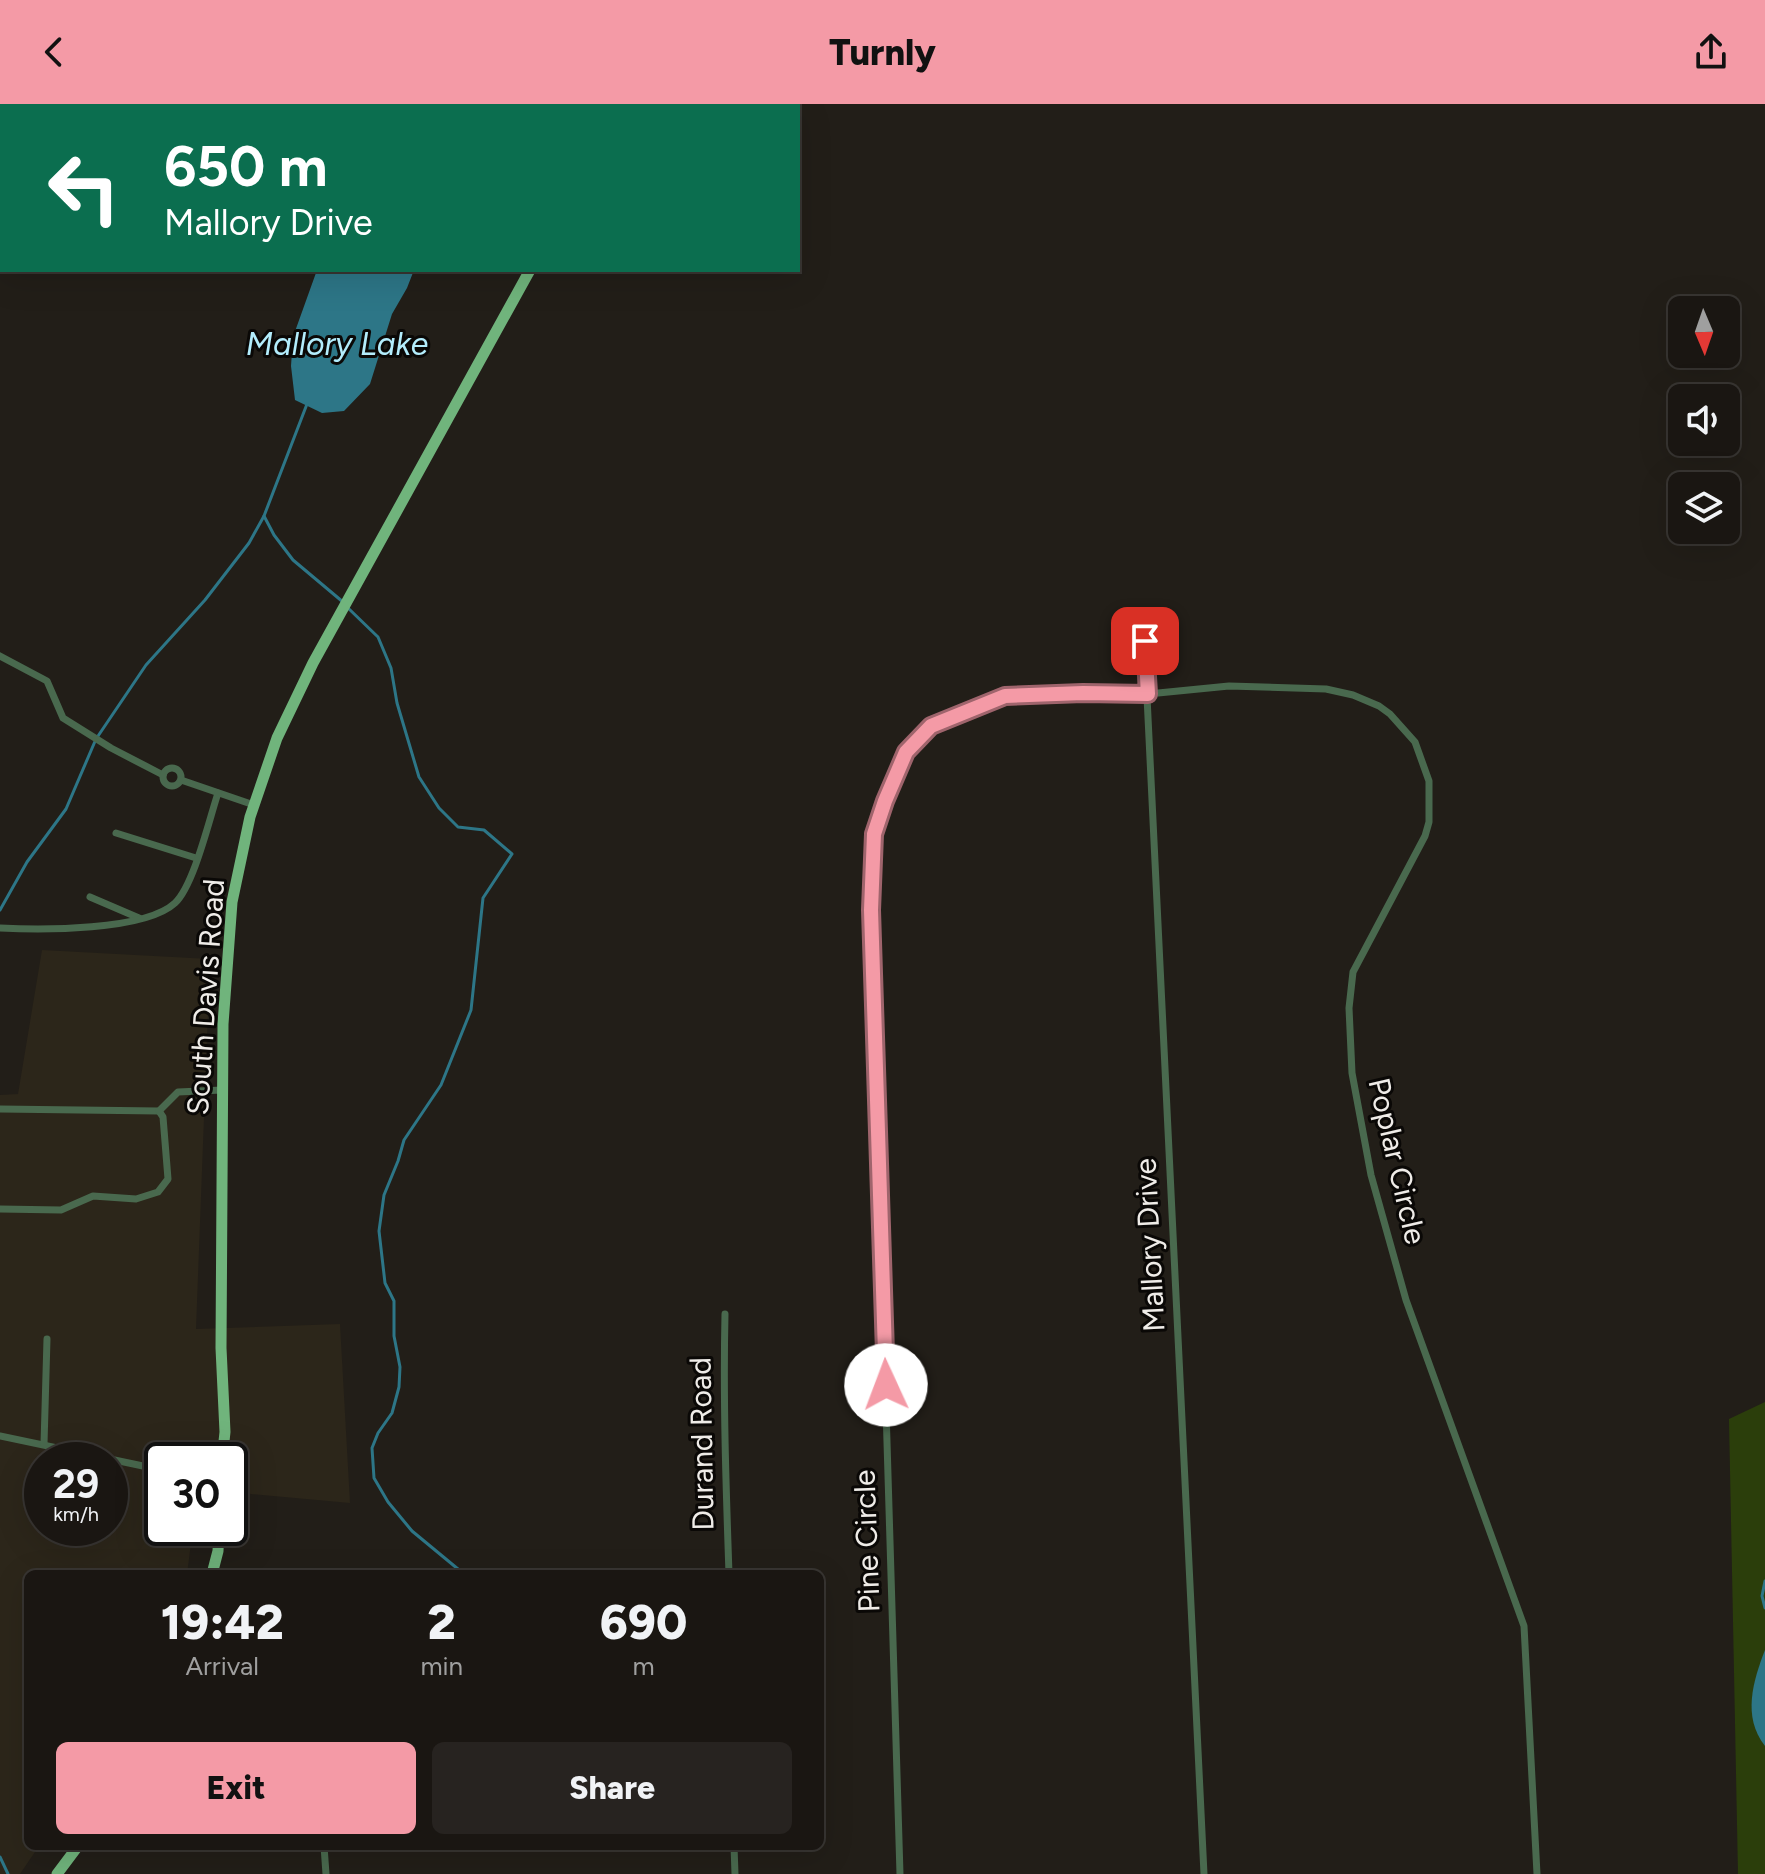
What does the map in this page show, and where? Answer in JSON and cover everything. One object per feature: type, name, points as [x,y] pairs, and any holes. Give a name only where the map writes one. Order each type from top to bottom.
[{"type":"main road","name":"South Davis Road","points":[[224,1442],[221,1348],[223,1024],[232,902],[254,805],[277,738],[313,663],[529,272]]},
{"type":"main road","points":[[213,1570],[218,1546]]},
{"type":"main road","points":[[57,1874],[75,1850]]},
{"type":"street","name":"Mallory Drive","points":[[1143,614],[1204,1874]]},
{"type":"street","points":[[0,656],[47,681],[63,718],[163,775]]},
{"type":"street","name":"Poplar Circle","points":[[1148,694],[1229,686],[1340,691],[1367,700],[1390,714],[1415,742],[1426,767],[1431,809],[1425,836],[1353,972],[1349,1008],[1352,1073],[1371,1175],[1406,1300],[1524,1626],[1537,1874]]},
{"type":"street","name":"Pine Circle","points":[[900,1874],[871,910],[874,834],[906,752],[931,726],[1005,696],[1148,694]]},
{"type":"street","points":[[174,768],[180,773],[181,780],[171,786],[164,781],[163,775],[174,768]]},
{"type":"street","points":[[181,780],[254,805]]},
{"type":"street","points":[[0,928],[86,928],[161,912],[177,902],[190,878],[218,793]]},
{"type":"street","points":[[116,833],[196,858]]},
{"type":"street","points":[[90,897],[139,918]]},
{"type":"street","points":[[0,1109],[159,1111],[178,1092],[222,1090]]},
{"type":"street","points":[[0,1209],[61,1210],[93,1196],[136,1199],[158,1192],[168,1179],[163,1117],[159,1111]]},
{"type":"street","name":"Durand Road","points":[[725,1314],[723,1394],[729,1570]]},
{"type":"street","points":[[44,1442],[47,1339]]},
{"type":"street","points":[[0,1436],[33,1442]]},
{"type":"street","points":[[324,1850],[326,1874]]},
{"type":"street","points":[[734,1850],[735,1874]]},
{"type":"shaded area","points":[[42,950],[210,959],[196,1329],[340,1324],[350,1503],[248,1494],[248,1442],[144,1442],[144,1546],[191,1546],[188,1570],[24,1570],[24,1850],[36,1850],[20,1874],[0,1874],[0,1095],[18,1094]]},
{"type":"green space","points":[[1765,1402],[1765,1874],[1738,1874],[1729,1419]]},
{"type":"water","name":"Mallory Lake","points":[[316,272],[413,272],[392,314],[370,384],[344,411],[322,413],[295,400],[291,366],[293,337]]},
{"type":"water","points":[[1765,1650],[1765,1746],[1754,1723],[1752,1699]]},
{"type":"waterway","points":[[0,910],[27,862],[66,809],[96,739],[146,665],[205,600],[249,543],[264,516],[307,404]]},
{"type":"waterway","points":[[264,516],[293,560],[343,602]]},
{"type":"waterway","points":[[348,608],[378,637],[391,668],[397,703],[419,777],[439,808],[458,827],[484,830],[512,854],[483,898],[471,1010],[441,1085],[404,1140],[384,1195],[379,1231],[385,1283],[394,1301],[394,1336],[400,1367],[399,1387],[392,1413],[372,1448],[374,1478],[388,1502],[412,1531],[459,1570]]},
{"type":"waterway","points":[[1765,1581],[1762,1596],[1765,1608]]},
{"type":"waterway","points":[[0,1857],[8,1874]]},
{"type":"route","points":[[886,1385],[871,910],[874,834],[885,801],[906,752],[931,726],[956,715],[1005,696],[1148,694],[1145,641]]}]
